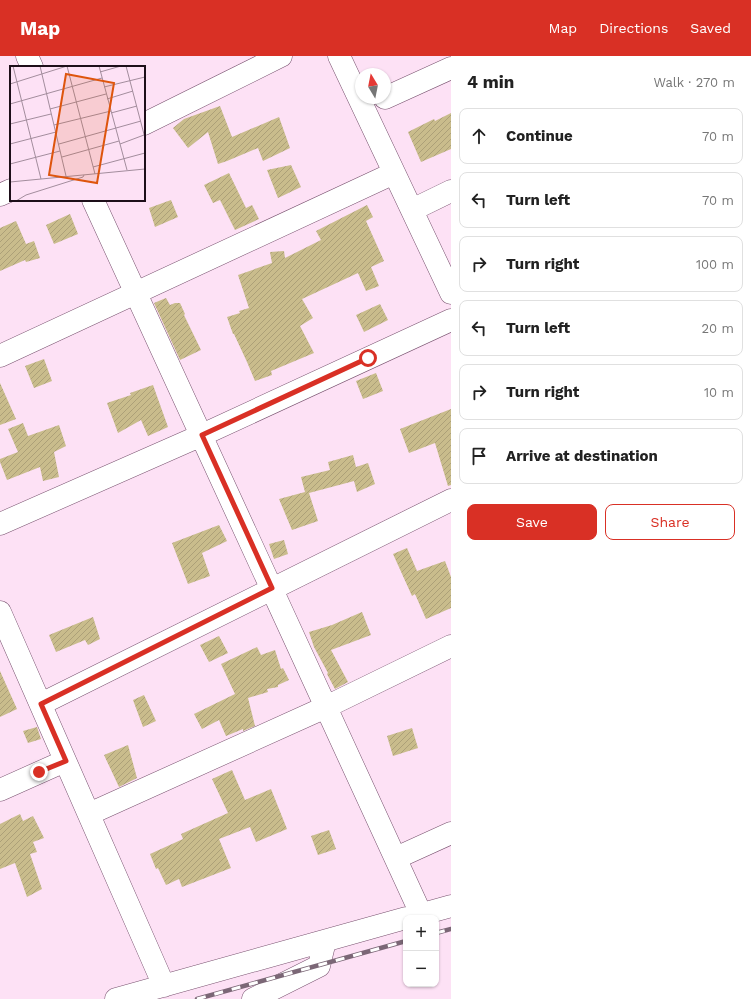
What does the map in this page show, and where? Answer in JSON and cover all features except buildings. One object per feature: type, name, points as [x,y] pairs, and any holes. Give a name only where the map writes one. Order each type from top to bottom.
[{"type":"street","points":[[27,56],[32,66]]},
{"type":"street","points":[[145,124],[281,56]]},
{"type":"street","points":[[339,56],[451,293]]},
{"type":"street","points":[[391,95],[451,68]]},
{"type":"street","points":[[363,107],[370,104]]},
{"type":"street","points":[[0,356],[394,173]]},
{"type":"street","points":[[0,195],[10,190]]},
{"type":"street","points":[[412,210],[451,191]]},
{"type":"street","points":[[94,201],[396,858],[411,915]]},
{"type":"street","points":[[0,524],[202,435],[451,320]]},
{"type":"street","points":[[41,704],[451,500]]},
{"type":"street","points":[[0,612],[164,986]]},
{"type":"street","points":[[89,814],[326,707],[451,646]]},
{"type":"street","points":[[0,790],[66,761]]},
{"type":"street","points":[[396,858],[451,833]]},
{"type":"street","points":[[419,915],[451,906]]},
{"type":"street","points":[[116,999],[403,919]]},
{"type":"street","points":[[253,999],[319,966],[325,941]]},
{"type":"railway","points":[[439,932],[451,929]]},
{"type":"railway","points":[[197,999],[403,942]]},
{"type":"route","points":[[39,772],[66,761],[41,704],[272,588],[202,435],[368,358]]}]
